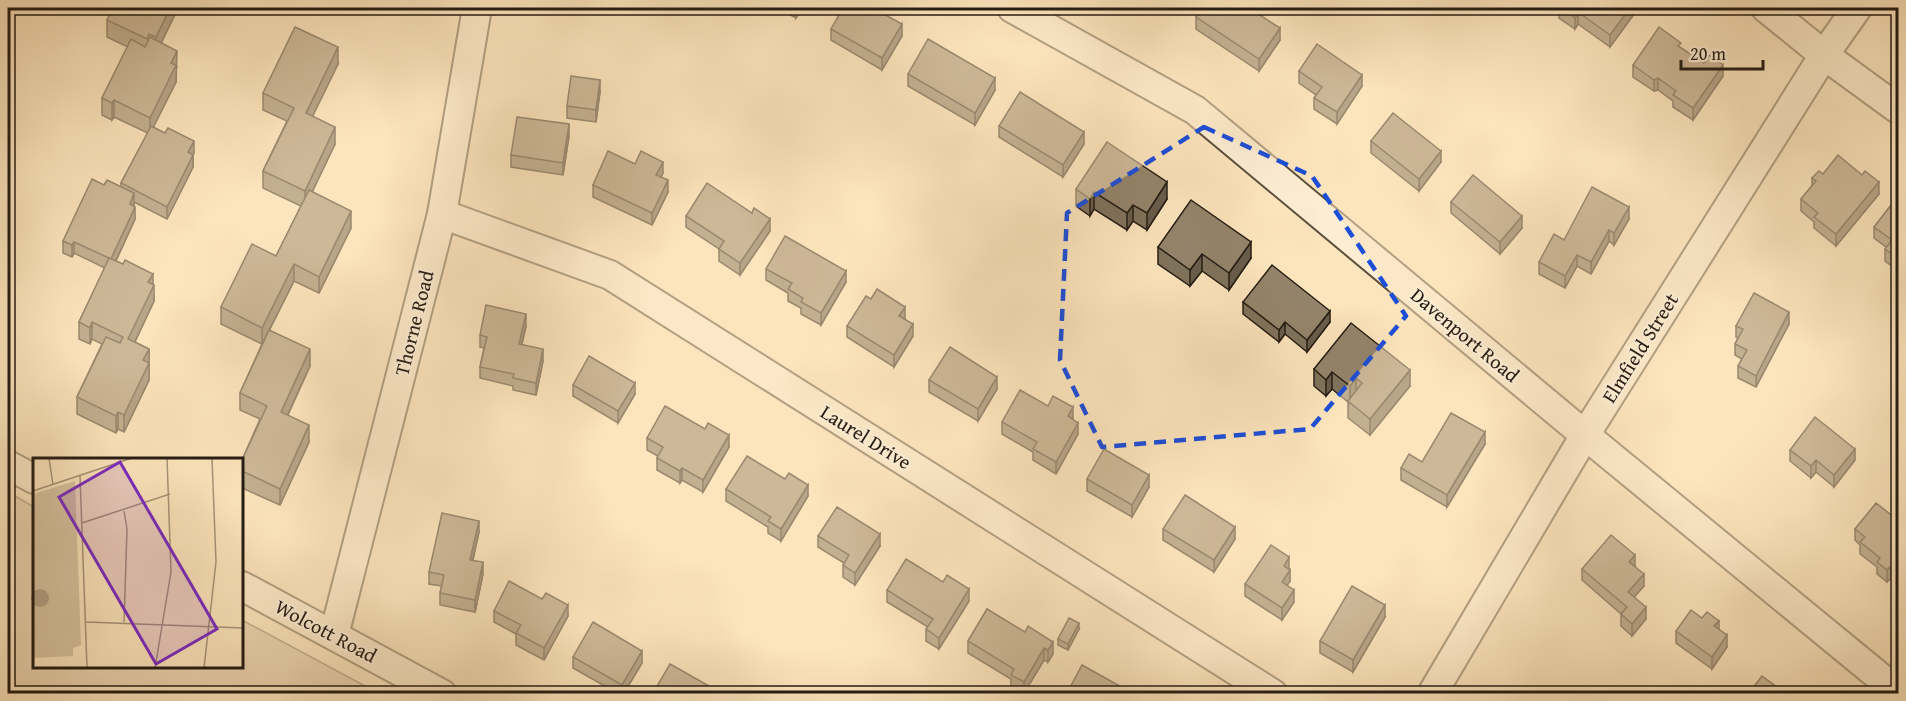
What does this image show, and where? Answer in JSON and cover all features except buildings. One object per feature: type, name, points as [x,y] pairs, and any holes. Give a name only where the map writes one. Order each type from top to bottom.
[{"type":"street","name":"Thorne Road","points":[[334,635],[442,214],[477,8]]},
{"type":"street","name":"Davenport Road","points":[[1012,8],[1195,110],[1899,692]]},
{"type":"street","points":[[1767,8],[1824,55],[1899,110]]},
{"type":"street","name":"Elmfield Street","points":[[1432,693],[1586,435],[1824,55],[1857,8]]},
{"type":"street","name":"Laurel Drive","points":[[442,214],[610,275],[1272,693]]},
{"type":"street","points":[[8,465],[33,478]]},
{"type":"street","name":"Wolcott Road","points":[[243,587],[442,693]]},
{"type":"highlighted area","points":[[1204,127],[1312,176],[1406,316],[1310,429],[1102,447],[1060,360],[1067,213]]},
{"type":"shaded area","points":[[8,492],[33,506],[33,668],[243,668],[243,621],[378,693],[8,693]]}]
